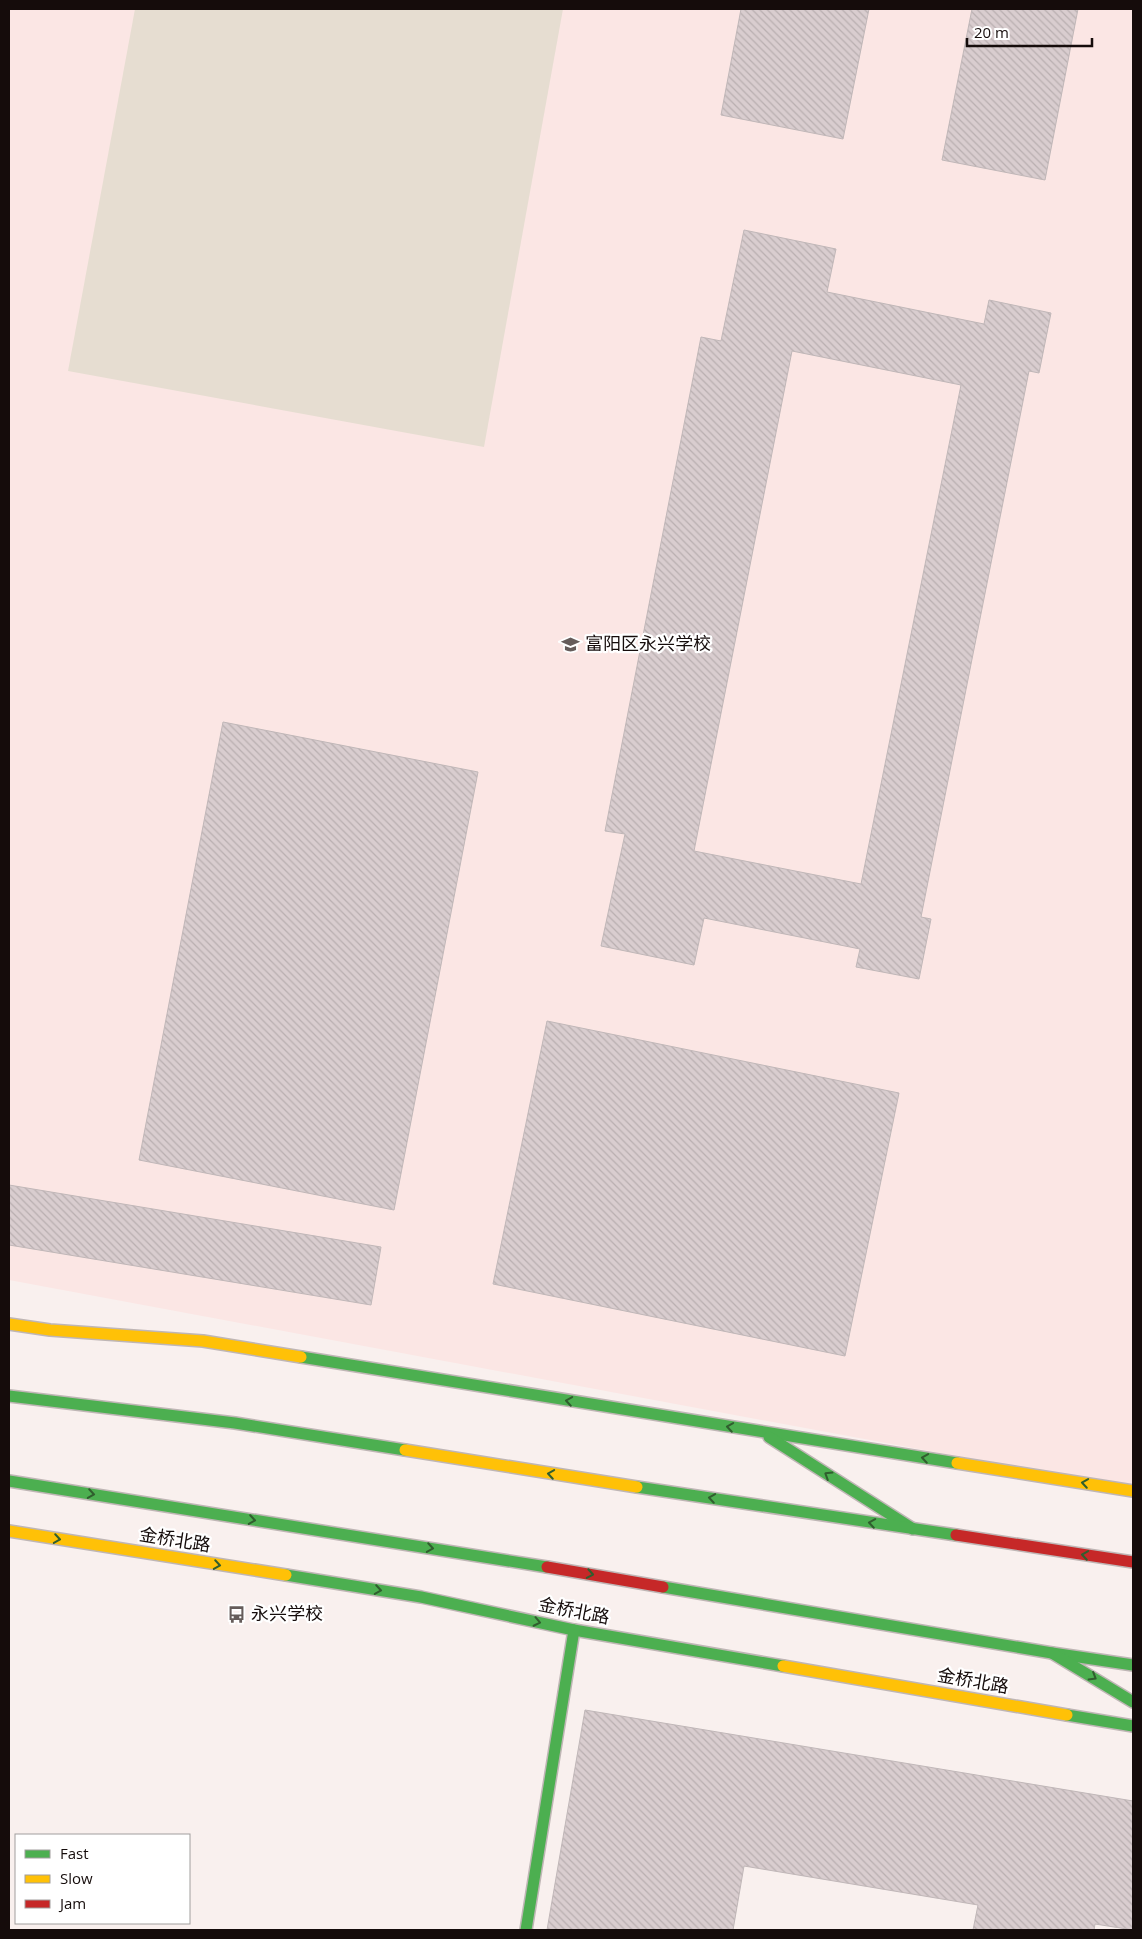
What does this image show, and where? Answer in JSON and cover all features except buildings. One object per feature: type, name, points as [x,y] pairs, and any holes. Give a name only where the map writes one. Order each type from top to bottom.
[{"type":"main road","points":[[9,1324],[50,1330],[203,1341],[1133,1491]]},
{"type":"main road","points":[[9,1396],[235,1423],[595,1481],[1133,1562]]},
{"type":"main road","points":[[760,1432],[913,1529]]},
{"type":"main road","name":"金桥北路","points":[[9,1481],[582,1573],[1052,1653],[1133,1664]]},
{"type":"main road","name":"金桥北路","points":[[9,1531],[421,1597],[574,1630],[1133,1726]]},
{"type":"main road","points":[[526,1930],[574,1630]]},
{"type":"main road","points":[[1052,1653],[1133,1702]]},
{"type":"shaded area","name":"富阳区永兴学校","points":[[9,9],[1133,9],[1133,1489],[9,1280]]},
{"type":"shaded area","points":[[135,9],[563,9],[484,447],[68,371]]},
{"type":"traffic: fast","points":[[301,1357],[957,1463]]},
{"type":"traffic: fast","points":[[9,1396],[235,1423],[405,1450]]},
{"type":"traffic: fast","points":[[769,1437],[913,1529]]},
{"type":"traffic: fast","points":[[9,1481],[547,1567]]},
{"type":"traffic: fast","points":[[637,1487],[956,1535]]},
{"type":"traffic: fast","points":[[286,1575],[421,1597],[574,1630],[783,1666]]},
{"type":"traffic: fast","points":[[663,1587],[1133,1665]]},
{"type":"traffic: fast","points":[[526,1930],[574,1630]]},
{"type":"traffic: fast","points":[[1052,1653],[1133,1702]]},
{"type":"traffic: fast","points":[[1067,1715],[1133,1726]]},
{"type":"traffic: slow","points":[[9,1324],[50,1330],[203,1341],[301,1357]]},
{"type":"traffic: slow","points":[[405,1450],[637,1487]]},
{"type":"traffic: slow","points":[[957,1463],[1133,1491]]},
{"type":"traffic: slow","points":[[9,1531],[286,1575]]},
{"type":"traffic: slow","points":[[783,1666],[1067,1715]]},
{"type":"traffic: jam","points":[[956,1535],[1133,1562]]},
{"type":"traffic: jam","points":[[547,1567],[663,1587]]},
{"type":"place","name":"富阳区永兴学校","points":[[571,644]]},
{"type":"place","name":"永兴学校","points":[[237,1614]]}]
